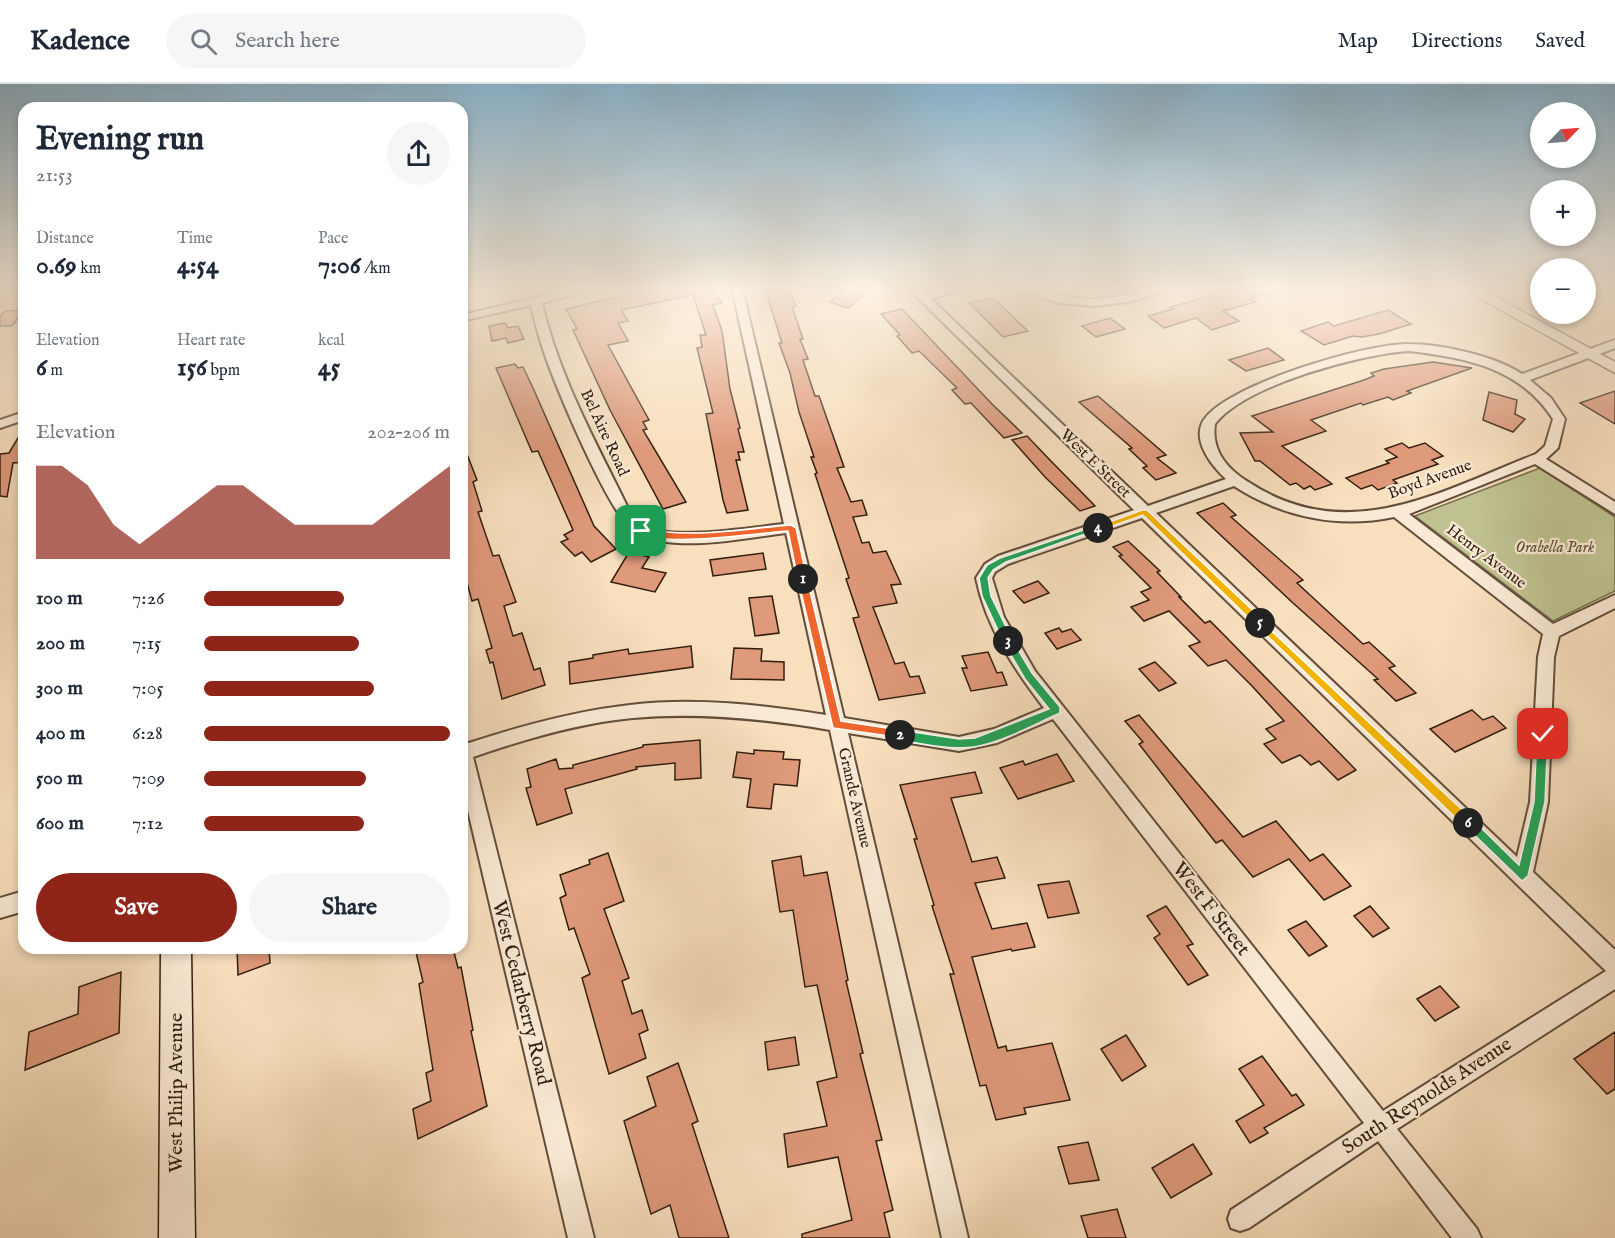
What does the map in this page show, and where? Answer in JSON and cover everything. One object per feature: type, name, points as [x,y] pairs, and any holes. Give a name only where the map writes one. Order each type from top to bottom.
[{"type":"main road","name":"West Philip Avenue","points":[[176,954],[177,1238]]},
{"type":"street","name":"Bel Aire Road","points":[[547,342],[557,371],[623,512],[641,531],[662,536],[686,536],[791,528]]},
{"type":"street","name":"Grande Avenue","points":[[749,342],[955,1238]]},
{"type":"street","name":"West E Street","points":[[968,342],[1615,965]]},
{"type":"street","points":[[1566,342],[1615,368]]},
{"type":"street","points":[[1521,379],[1615,344]]},
{"type":"street","points":[[1144,512],[1235,481],[1221,468],[1208,445],[1208,424],[1217,411],[1242,395],[1371,351],[1399,348],[1461,354],[1482,360],[1521,379],[1551,404],[1559,419],[1551,447],[1536,459],[1615,509]]},
{"type":"street","points":[[0,424],[18,418]]},
{"type":"street","name":"Boyd Avenue","points":[[1235,481],[1264,497],[1324,516],[1353,518],[1382,516],[1536,459]]},
{"type":"street","name":"West F Street","points":[[1144,512],[1003,560],[990,568],[984,578],[987,596],[999,626],[1029,676],[1467,1238]]},
{"type":"street","name":"Henry Avenue","points":[[1397,512],[1552,632]]},
{"type":"street","points":[[1522,876],[1539,802],[1546,657],[1552,632],[1615,601]]},
{"type":"street","points":[[468,749],[553,724],[636,712],[687,709],[731,711],[959,744],[975,743],[1000,735],[1056,710]]},
{"type":"street","name":"West Cedarberry Road","points":[[468,776],[581,1238]]},
{"type":"street","points":[[0,908],[18,903]]},
{"type":"street","name":"South Reynolds Avenue","points":[[1240,1219],[1380,1126],[1615,977]]},
{"type":"green space","name":"Orabella Park","points":[[1540,468],[1615,517],[1615,591],[1553,621],[1415,516]]},
{"type":"building","points":[[578,342],[624,342],[608,345],[649,420],[643,422],[647,429],[643,430],[686,502],[663,509],[610,410]]},
{"type":"building","points":[[701,342],[723,342],[730,389],[744,452],[738,452],[740,460],[736,460],[748,510],[727,513],[723,500],[706,414],[713,413],[697,348],[702,347]]},
{"type":"building","points":[[801,342],[808,359],[803,360],[815,396],[819,396],[844,467],[837,468],[851,502],[862,500],[867,515],[853,517],[862,543],[869,542],[873,553],[886,551],[901,584],[891,585],[897,603],[873,607],[895,664],[904,662],[910,677],[919,676],[925,693],[879,700],[853,618],[859,617],[846,579],[849,578],[815,474],[817,473],[811,457],[814,457],[779,343]]},
{"type":"building","points":[[902,342],[933,342],[1022,433],[1004,438],[971,403],[965,404],[952,390],[957,388],[919,351],[912,353]]},
{"type":"building","points":[[1319,342],[1334,342],[1324,345]]},
{"type":"building","points":[[1268,348],[1284,360],[1246,371],[1229,360]]},
{"type":"building","points":[[1433,362],[1472,368],[1407,391],[1411,393],[1393,400],[1388,397],[1363,405],[1361,403],[1311,420],[1326,431],[1282,446],[1332,484],[1315,490],[1310,486],[1304,489],[1296,483],[1290,485],[1260,461],[1255,461],[1240,433],[1273,432],[1252,416],[1364,380],[1374,376],[1371,373],[1384,369]]},
{"type":"building","points":[[515,364],[518,368],[523,367],[594,526],[616,549],[591,562],[582,552],[575,556],[561,542],[568,539],[564,535],[573,530],[538,451],[532,452],[496,368]]},
{"type":"building","points":[[1615,391],[1615,424],[1580,403]]},
{"type":"building","points":[[1489,392],[1517,400],[1515,414],[1525,419],[1513,432],[1483,420]]},
{"type":"building","points":[[1098,396],[1166,455],[1157,458],[1176,473],[1156,480],[1143,468],[1147,466],[1129,449],[1132,448],[1079,402]]},
{"type":"building","points":[[1027,436],[1095,506],[1080,511],[1045,477],[1012,440]]},
{"type":"building","points":[[18,438],[18,463],[13,463],[7,497],[0,496],[0,454],[9,453]]},
{"type":"building","points":[[1402,443],[1409,448],[1425,443],[1443,456],[1432,460],[1438,464],[1393,480],[1397,483],[1378,490],[1372,485],[1361,489],[1346,478],[1389,463],[1386,461],[1397,457],[1385,449]]},
{"type":"building","points":[[468,457],[477,480],[473,482],[482,511],[478,512],[493,556],[499,555],[516,602],[504,606],[513,636],[522,633],[534,670],[540,668],[545,685],[502,699],[493,662],[490,663],[486,650],[492,648],[478,599],[472,601],[468,587]]},
{"type":"building","points":[[1223,503],[1236,515],[1231,517],[1303,580],[1297,583],[1363,644],[1369,642],[1395,666],[1389,668],[1416,693],[1396,701],[1374,680],[1378,679],[1197,513]]},
{"type":"building","points":[[1128,541],[1160,571],[1157,572],[1181,597],[1179,597],[1205,623],[1210,621],[1356,770],[1338,780],[1319,761],[1311,765],[1300,755],[1282,763],[1264,744],[1276,739],[1266,729],[1284,721],[1252,686],[1226,660],[1208,666],[1189,646],[1200,642],[1169,611],[1144,621],[1131,607],[1149,600],[1141,592],[1151,588],[1113,547]]},
{"type":"building","points":[[629,552],[649,557],[642,568],[666,573],[655,592],[611,582]]},
{"type":"building","points":[[763,553],[766,569],[713,576],[710,560]]},
{"type":"building","points":[[1038,581],[1049,593],[1024,603],[1013,591]]},
{"type":"building","points":[[772,596],[779,633],[755,636],[749,598]]},
{"type":"building","points":[[1059,628],[1062,632],[1071,629],[1081,640],[1057,649],[1045,633]]},
{"type":"building","points":[[691,646],[693,667],[570,684],[569,662],[628,649],[629,654]]},
{"type":"building","points":[[734,648],[762,649],[761,661],[784,662],[784,680],[731,679]]},
{"type":"building","points":[[988,652],[997,673],[1002,672],[1007,685],[971,691],[962,668],[967,668],[962,656]]},
{"type":"building","points":[[1155,662],[1176,683],[1159,691],[1139,669]]},
{"type":"building","points":[[1472,710],[1483,720],[1493,716],[1506,728],[1455,752],[1430,729]]},
{"type":"building","points":[[1139,715],[1243,837],[1276,821],[1310,861],[1323,854],[1351,886],[1324,900],[1289,859],[1253,877],[1222,840],[1216,843],[1139,744],[1143,742],[1125,721]]},
{"type":"building","points":[[700,740],[701,778],[675,780],[675,763],[636,767],[637,769],[565,789],[572,813],[537,825],[526,788],[531,787],[527,769],[556,759],[559,769],[573,768],[573,765],[643,747],[643,745]]},
{"type":"building","points":[[754,750],[784,752],[783,759],[800,760],[797,786],[774,784],[771,809],[747,807],[751,779],[733,777],[737,752],[754,754]]},
{"type":"building","points":[[1057,754],[1074,781],[1018,799],[1000,768],[1023,761],[1025,765]]},
{"type":"building","points":[[975,772],[982,793],[951,798],[972,862],[997,857],[1005,878],[975,883],[992,929],[1027,923],[1035,947],[972,957],[998,1048],[1006,1046],[1007,1051],[1052,1043],[1070,1100],[1024,1108],[1026,1114],[996,1120],[986,1085],[980,1086],[950,974],[954,974],[932,906],[934,905],[914,839],[917,839],[900,785]]},
{"type":"building","points":[[608,853],[624,901],[604,909],[629,978],[622,981],[632,1014],[642,1010],[648,1030],[639,1034],[646,1058],[609,1074],[582,978],[590,974],[574,928],[569,930],[560,898],[566,895],[560,875],[590,864],[589,860]]},
{"type":"building","points":[[801,856],[804,876],[827,872],[848,980],[846,981],[863,1053],[860,1054],[882,1140],[876,1141],[893,1210],[884,1213],[890,1238],[802,1238],[802,1234],[852,1220],[838,1157],[788,1167],[784,1134],[827,1126],[817,1082],[837,1077],[817,985],[805,987],[793,910],[780,912],[772,861]]},
{"type":"building","points":[[1069,881],[1079,913],[1048,918],[1038,885]]},
{"type":"building","points":[[1166,906],[1193,944],[1187,946],[1208,975],[1188,985],[1154,938],[1160,934],[1147,916]]},
{"type":"building","points":[[1370,906],[1389,928],[1373,937],[1354,916]]},
{"type":"building","points":[[1306,921],[1327,946],[1309,956],[1288,930]]},
{"type":"building","points":[[237,954],[269,954],[270,963],[238,975]]},
{"type":"building","points":[[416,954],[454,954],[458,968],[461,967],[473,1030],[471,1031],[487,1106],[418,1139],[413,1109],[431,1101],[426,1073],[433,1070],[419,984],[423,982]]},
{"type":"building","points":[[121,972],[119,1033],[25,1070],[29,1032],[78,1014],[79,987]]},
{"type":"building","points":[[1440,986],[1459,1007],[1435,1021],[1417,999]]},
{"type":"building","points":[[1615,1032],[1615,1089],[1607,1094],[1574,1059]]},
{"type":"building","points":[[1126,1035],[1146,1066],[1122,1081],[1101,1049]]},
{"type":"building","points":[[795,1037],[799,1065],[768,1070],[765,1042]]},
{"type":"building","points":[[1262,1056],[1292,1096],[1296,1094],[1304,1105],[1264,1128],[1268,1133],[1250,1143],[1236,1121],[1264,1105],[1239,1069]]},
{"type":"building","points":[[678,1063],[698,1121],[692,1124],[729,1238],[679,1238],[670,1205],[651,1214],[624,1121],[656,1106],[647,1077]]},
{"type":"building","points":[[1088,1142],[1099,1180],[1069,1184],[1058,1147]]},
{"type":"building","points":[[1193,1144],[1212,1174],[1171,1198],[1152,1168]]},
{"type":"building","points":[[1117,1209],[1126,1238],[1088,1238],[1081,1216]]},
{"type":"route","points":[[641,531],[662,536],[686,536],[791,528],[837,725],[959,744],[975,743],[1000,735],[1056,710],[1029,676],[999,626],[987,596],[984,578],[990,568],[1003,560],[1144,512],[1522,876],[1539,802],[1543,734]]}]
